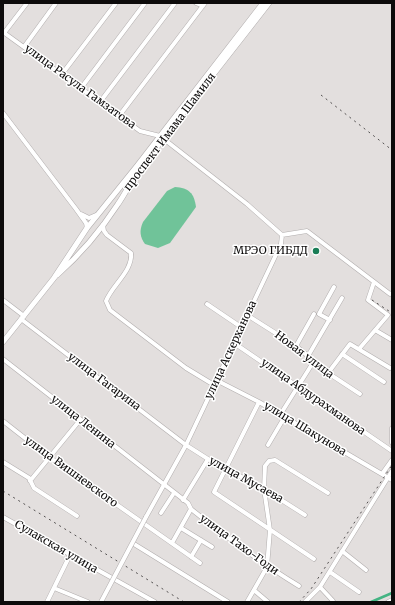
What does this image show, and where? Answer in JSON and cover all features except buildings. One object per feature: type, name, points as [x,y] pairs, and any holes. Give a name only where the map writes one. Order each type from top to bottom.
[{"type":"main road","name":"проспект Имама Шамиля","points":[[3,342],[54,278],[81,252],[103,225],[118,204],[128,185],[263,3]]},
{"type":"main road","name":"проспект Имама Шамиля","points":[[54,278],[74,245],[110,198],[162,138],[268,3]]},
{"type":"main road","points":[[110,198],[117,199],[118,204]]},
{"type":"main road","points":[[74,245],[75,252],[81,252]]},
{"type":"street","points":[[4,32],[27,3]]},
{"type":"street","points":[[24,47],[56,3]]},
{"type":"street","points":[[62,74],[116,3]]},
{"type":"street","points":[[81,88],[145,3]]},
{"type":"street","points":[[100,102],[175,3]]},
{"type":"street","points":[[196,3],[204,4]]},
{"type":"street","points":[[119,116],[204,4]]},
{"type":"street","name":"улица Расула Гамзатова","points":[[4,32],[119,116],[143,132],[162,138]]},
{"type":"street","points":[[3,113],[76,209],[86,223],[87,228]]},
{"type":"street","points":[[162,138],[246,204],[282,235],[307,231],[390,294],[392,293]]},
{"type":"street","points":[[76,209],[86,217],[92,217],[98,214]]},
{"type":"street","points":[[103,225],[104,231],[107,235]]},
{"type":"street","points":[[95,235],[102,233],[107,235]]},
{"type":"street","name":"улица Шакунова","points":[[107,235],[131,253],[131,259],[126,269],[109,293],[106,301],[110,310],[186,368],[259,402],[390,479]]},
{"type":"street","name":"улица Аскерханова","points":[[101,602],[186,445],[281,244],[282,235]]},
{"type":"street","points":[[360,349],[388,315],[368,300],[374,282]]},
{"type":"street","points":[[330,320],[319,314],[334,287]]},
{"type":"street","points":[[308,356],[342,298]]},
{"type":"street","name":"улица Гагарина","points":[[3,300],[22,318],[186,445]]},
{"type":"street","points":[[207,304],[241,327]]},
{"type":"street","points":[[296,346],[314,314]]},
{"type":"street","name":"Новая улица","points":[[247,315],[296,346],[328,374],[360,394]]},
{"type":"street","points":[[375,330],[392,340]]},
{"type":"street","name":"улица Абдурахманова","points":[[234,343],[392,451]]},
{"type":"street","points":[[328,374],[350,344],[390,368]]},
{"type":"street","points":[[342,354],[384,382]]},
{"type":"street","name":"улица Ленина","points":[[3,359],[164,485]]},
{"type":"street","points":[[280,415],[314,362]]},
{"type":"street","points":[[259,402],[214,492],[314,559]]},
{"type":"street","points":[[268,445],[284,418]]},
{"type":"street","points":[[30,481],[80,420]]},
{"type":"street","name":"улица Вишневского","points":[[3,421],[49,457],[139,522],[200,563]]},
{"type":"street","points":[[392,428],[392,443]]},
{"type":"street","name":"улица Мусаева","points":[[186,445],[208,459],[264,489],[305,515]]},
{"type":"street","points":[[183,500],[208,459]]},
{"type":"street","points":[[247,602],[255,591],[267,567],[270,530],[264,489],[265,466],[269,460],[272,459],[328,493]]},
{"type":"street","points":[[382,474],[392,460]]},
{"type":"street","points":[[3,462],[29,478],[34,488],[78,516]]},
{"type":"street","points":[[305,602],[320,587],[330,572],[342,551],[390,479],[392,471]]},
{"type":"street","name":"улица Тахо-Годи","points":[[164,485],[183,500],[191,509],[235,544],[267,567],[299,586]]},
{"type":"street","points":[[161,514],[174,493]]},
{"type":"street","points":[[172,544],[191,509]]},
{"type":"street","name":"Сулакская улица","points":[[3,517],[155,602]]},
{"type":"street","points":[[181,528],[212,547]]},
{"type":"street","points":[[191,557],[201,540]]},
{"type":"street","points":[[134,544],[228,602]]},
{"type":"street","points":[[342,551],[366,570]]},
{"type":"street","points":[[47,602],[70,555]]},
{"type":"street","points":[[330,572],[359,592]]},
{"type":"street","points":[[320,587],[334,601]]},
{"type":"street","points":[[54,588],[88,602]]},
{"type":"street","points":[[255,591],[268,602]]},
{"type":"street","points":[[388,602],[392,600]]},
{"type":"green space","points":[[175,187],[190,192],[194,198],[196,207],[170,243],[158,248],[145,244],[141,234],[143,222],[167,191]]},
{"type":"waterway","points":[[371,602],[392,593]]},
{"type":"railway","points":[[321,95],[392,150]]},
{"type":"railway","points":[[372,300],[392,313]]},
{"type":"railway","points":[[299,602],[311,589],[392,465]]},
{"type":"railway","points":[[3,491],[184,602]]},
{"type":"place","name":"МРЭО ГИБДД","points":[[316,251]]}]
